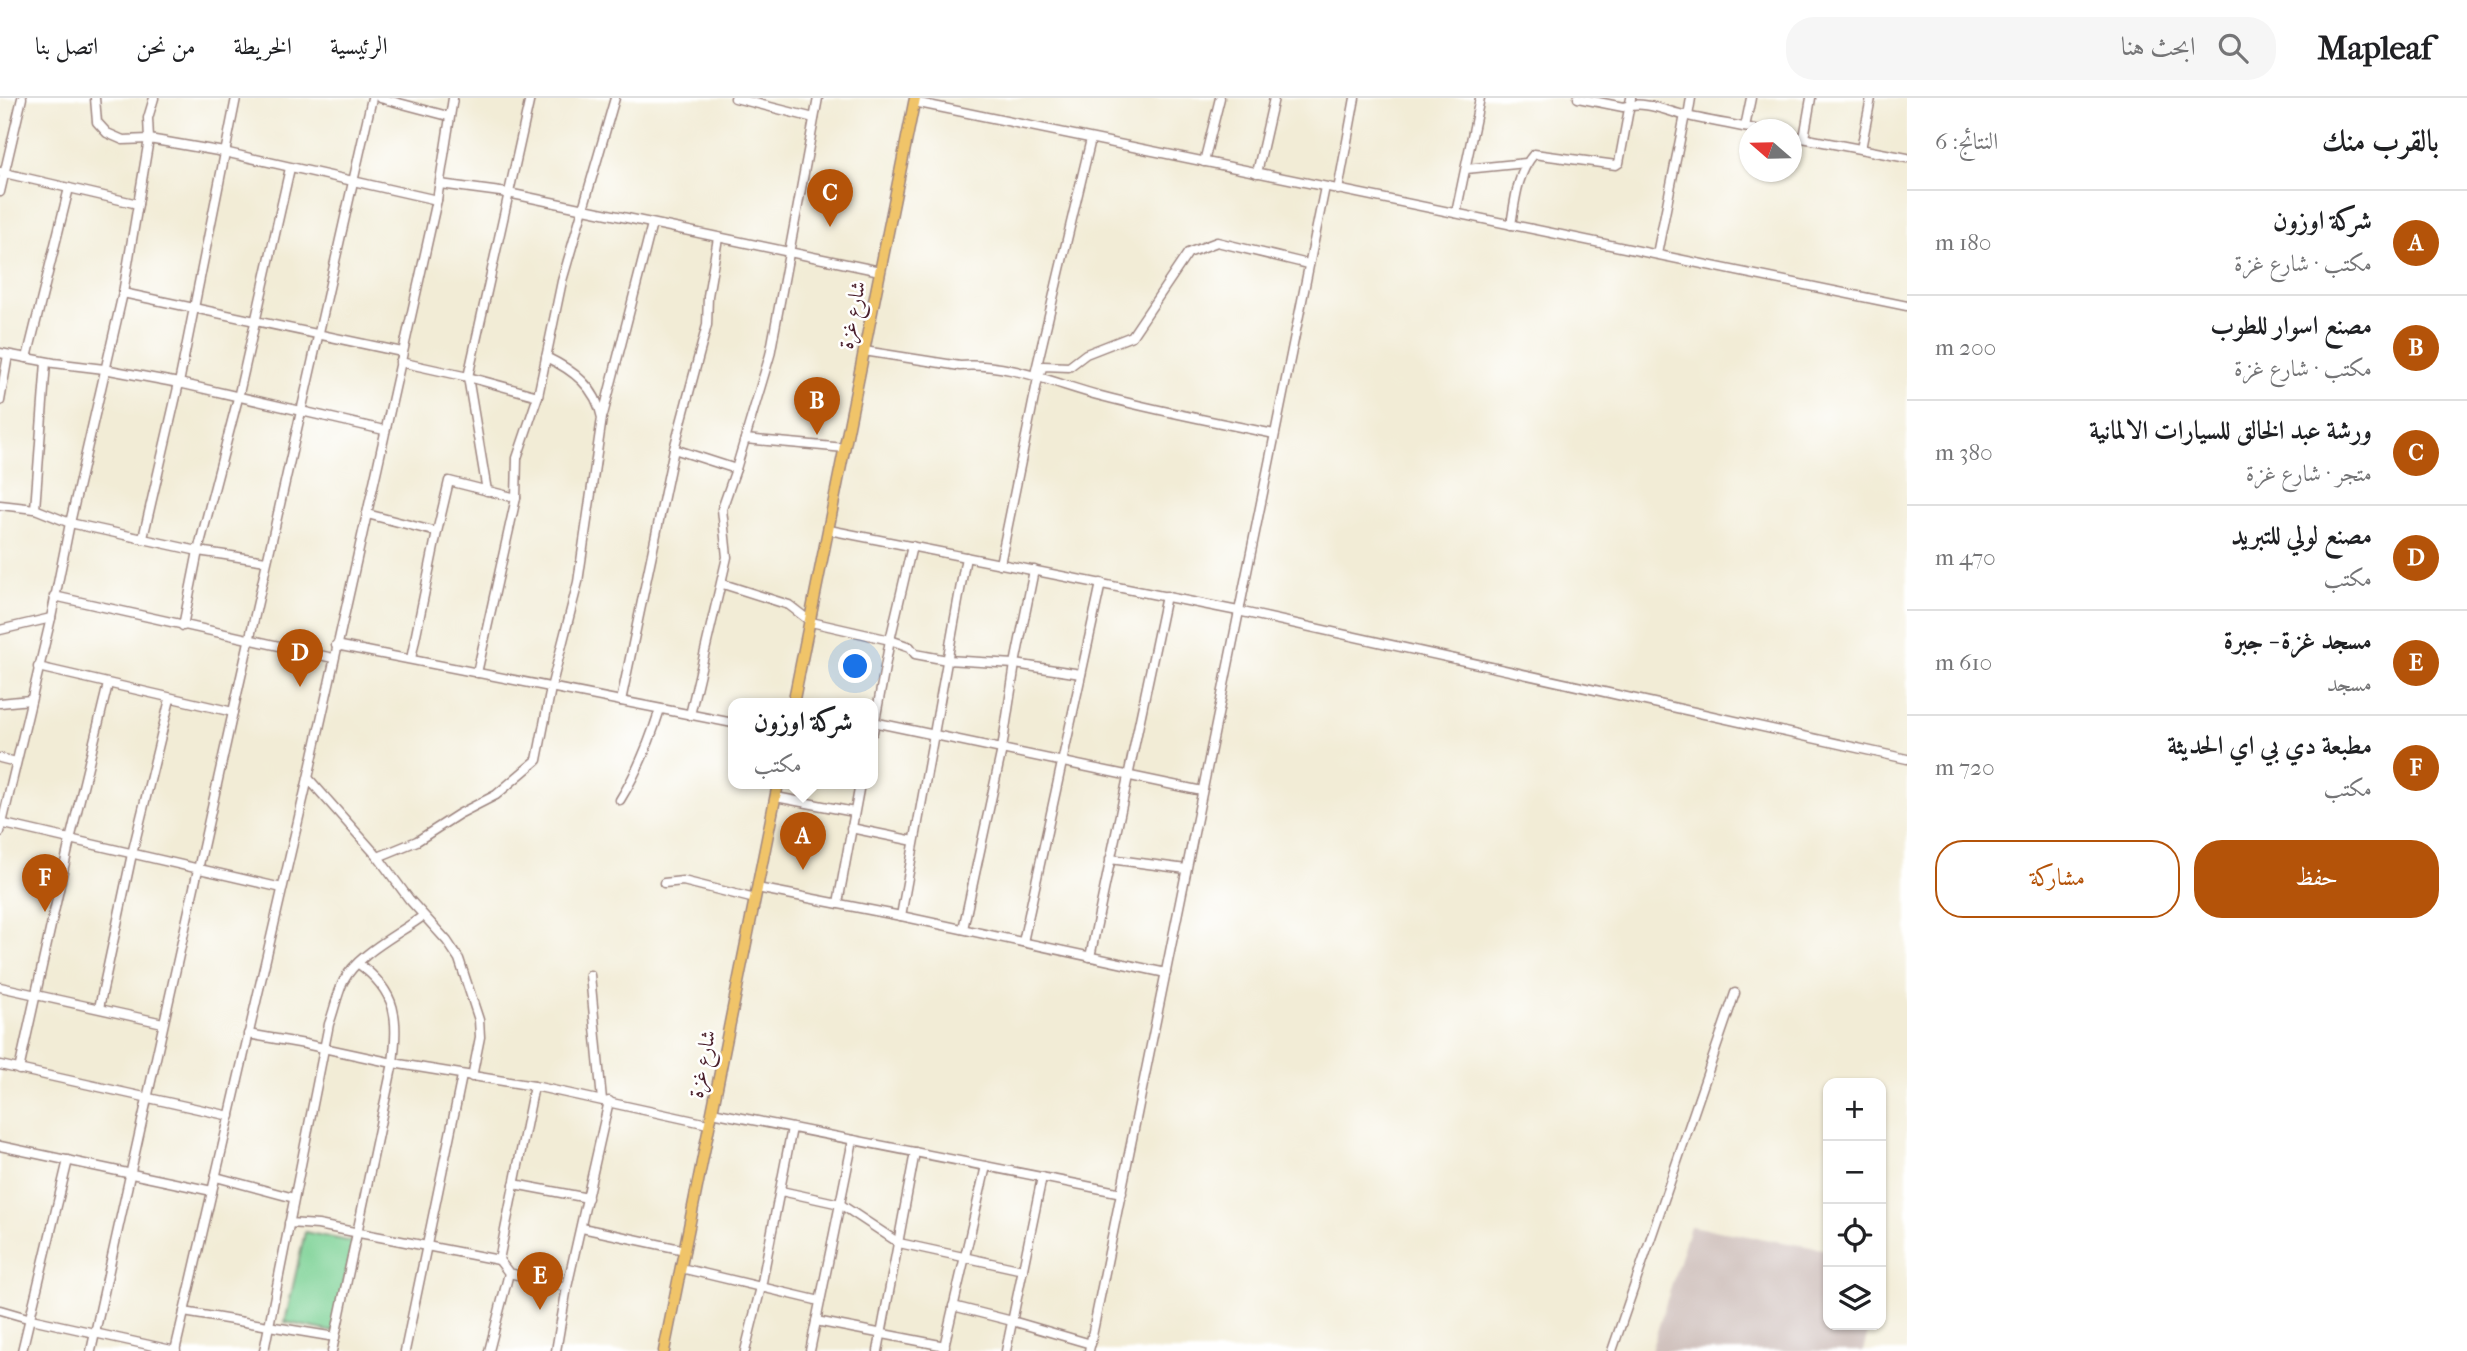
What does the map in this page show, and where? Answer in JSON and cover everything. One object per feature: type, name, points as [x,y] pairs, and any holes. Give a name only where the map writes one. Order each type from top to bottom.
[{"type":"main road","name":"شارع غزة","points":[[795,698],[915,100]]},
{"type":"main road","name":"شارع غزة","points":[[664,1351],[777,789]]},
{"type":"street","points":[[0,192],[2,173],[22,98]]},
{"type":"street","points":[[95,98],[97,122],[107,133],[123,140],[149,139],[224,152],[437,200]]},
{"type":"street","points":[[154,98],[148,118],[149,139],[122,293],[51,618],[1,827],[282,888]]},
{"type":"street","points":[[144,538],[179,383],[236,98]]},
{"type":"street","points":[[92,1351],[197,869],[372,98]]},
{"type":"street","points":[[380,98],[449,116]]},
{"type":"street","points":[[0,1310],[176,1351],[437,200],[453,98]]},
{"type":"street","points":[[487,491],[468,377],[530,98]]},
{"type":"street","points":[[477,673],[516,498],[517,458],[538,396],[562,281],[615,98]]},
{"type":"street","points":[[735,98],[814,118]]},
{"type":"street","points":[[690,715],[713,611],[723,584],[727,557],[722,509],[770,355],[818,98]]},
{"type":"street","points":[[1204,162],[1220,98]]},
{"type":"street","points":[[1258,173],[1274,98]]},
{"type":"street","points":[[1338,190],[1355,98]]},
{"type":"street","points":[[1456,213],[1480,98]]},
{"type":"street","points":[[1578,98],[1623,107],[1630,101]]},
{"type":"street","points":[[1657,254],[1691,98]]},
{"type":"street","points":[[1747,119],[1751,98]]},
{"type":"street","points":[[1811,98],[1804,138],[1907,158]]},
{"type":"street","points":[[1861,149],[1871,98]]},
{"type":"street","points":[[915,100],[1091,139],[1907,306]]},
{"type":"street","points":[[1630,101],[1739,126]]},
{"type":"street","points":[[1511,225],[1517,189],[1526,163],[1534,154],[1616,165],[1620,160],[1630,101]]},
{"type":"street","points":[[1000,564],[1036,378],[1091,139]]},
{"type":"street","points":[[1465,169],[1526,163]]},
{"type":"street","points":[[183,626],[198,551],[238,398],[290,168]]},
{"type":"street","points":[[2,173],[138,204]]},
{"type":"street","points":[[440,184],[508,193],[582,211],[880,271]]},
{"type":"street","points":[[953,1306],[1012,1321],[1090,1348],[1325,187]]},
{"type":"street","points":[[27,358],[69,188]]},
{"type":"street","points":[[378,857],[417,841],[459,814],[496,795],[533,766],[540,752],[551,688],[578,582],[603,418],[652,224]]},
{"type":"street","points":[[621,701],[674,449],[707,325],[708,296],[718,238]]},
{"type":"street","points":[[1036,378],[1043,366],[1069,367],[1086,354],[1132,336],[1188,253],[1217,242],[1308,264]]},
{"type":"street","points":[[122,293],[402,352]]},
{"type":"street","points":[[864,351],[960,366],[976,365],[1008,370],[1177,414],[1274,434]]},
{"type":"street","points":[[0,399],[4,354],[179,383],[384,430]]},
{"type":"street","points":[[546,357],[570,368],[583,380],[599,402],[603,418]]},
{"type":"street","points":[[35,509],[46,362]]},
{"type":"street","points":[[400,362],[538,396]]},
{"type":"street","points":[[745,439],[845,448]]},
{"type":"street","points":[[674,449],[736,469]]},
{"type":"street","points":[[411,659],[449,481],[516,498]]},
{"type":"street","points":[[0,505],[35,509],[70,523],[198,551],[267,561]]},
{"type":"street","points":[[367,514],[437,532]]},
{"type":"street","points":[[829,530],[1238,611],[1907,759]]},
{"type":"street","points":[[878,702],[912,546]]},
{"type":"street","points":[[901,916],[966,557]]},
{"type":"street","points":[[963,929],[1002,749],[1015,664],[1034,570]]},
{"type":"street","points":[[1023,942],[1101,583]]},
{"type":"street","points":[[723,584],[789,605],[811,622],[890,640],[910,647],[915,654],[947,660],[1015,664],[1081,674]]},
{"type":"street","points":[[54,596],[333,658]]},
{"type":"street","points":[[1090,957],[1166,596]]},
{"type":"street","points":[[0,630],[51,618]]},
{"type":"street","points":[[336,645],[728,722]]},
{"type":"street","points":[[38,667],[233,712]]},
{"type":"street","points":[[19,1070],[108,684]]},
{"type":"street","points":[[99,1008],[132,854],[170,699]]},
{"type":"street","points":[[0,703],[30,700]]},
{"type":"street","points":[[620,800],[649,744],[660,709]]},
{"type":"street","points":[[878,723],[1202,791]]},
{"type":"street","points":[[0,758],[16,762]]},
{"type":"street","points":[[308,778],[378,857],[423,916],[447,942],[459,959],[479,1020],[480,1037],[467,1076],[405,1351]]},
{"type":"street","points":[[838,903],[859,789]]},
{"type":"street","points":[[776,797],[854,812]]},
{"type":"street","points":[[851,828],[914,841]]},
{"type":"street","points":[[1110,859],[1186,869]]},
{"type":"street","points":[[664,883],[683,881],[755,899]]},
{"type":"street","points":[[757,888],[1166,973]]},
{"type":"street","points":[[264,1351],[329,1024],[342,984],[350,972],[379,945],[403,932],[423,916]]},
{"type":"street","points":[[332,1351],[393,1063],[397,1028],[395,1009],[383,987],[371,972],[359,964]]},
{"type":"street","points":[[556,1351],[606,1101],[590,975]]},
{"type":"street","points":[[0,987],[163,1023]]},
{"type":"street","points":[[1612,1351],[1735,993]]},
{"type":"street","points":[[248,1034],[393,1063],[534,1086],[708,1124]]},
{"type":"street","points":[[0,1065],[230,1116]]},
{"type":"street","points":[[499,1260],[534,1086]]},
{"type":"street","points":[[712,1112],[1122,1193]]},
{"type":"street","points":[[745,1351],[761,1287],[792,1128]]},
{"type":"street","points":[[810,1351],[853,1140]]},
{"type":"street","points":[[0,1158],[1,1146],[212,1191]]},
{"type":"street","points":[[878,1351],[915,1152]]},
{"type":"street","points":[[22,1351],[68,1160]]},
{"type":"street","points":[[816,1321],[944,1348],[986,1166]]},
{"type":"street","points":[[216,1177],[294,1198]]},
{"type":"street","points":[[1006,1351],[1042,1177]]},
{"type":"street","points":[[514,1184],[588,1198]]},
{"type":"street","points":[[781,1191],[840,1204],[899,1243],[1023,1270]]},
{"type":"street","points":[[289,1223],[318,1225],[499,1260],[509,1273],[567,1287]]},
{"type":"street","points":[[582,1228],[685,1250]]},
{"type":"street","points":[[681,1268],[820,1301]]},
{"type":"street","points":[[489,1351],[509,1273]]},
{"type":"street","points":[[184,1312],[335,1337]]},
{"type":"shaded area","points":[[1690,1226],[1823,1249],[1823,1330],[1869,1330],[1863,1351],[1651,1351]]},
{"type":"green space","points":[[305,1232],[353,1242],[333,1332],[285,1322]]},
{"type":"place","name":"ورشة عبد الخالق للسيارات الالمانية","points":[[830,227]]},
{"type":"place","name":"مصنع اسوار للطوب","points":[[817,435]]},
{"type":"place","name":"مصنع لولي للتبريد","points":[[300,687]]},
{"type":"place","name":"شركة اوزون","points":[[803,870]]},
{"type":"place","name":"مطبعة دي بي اي الحديثة","points":[[45,912]]},
{"type":"place","name":"مسجد غزة - جبرة","points":[[540,1310]]}]
